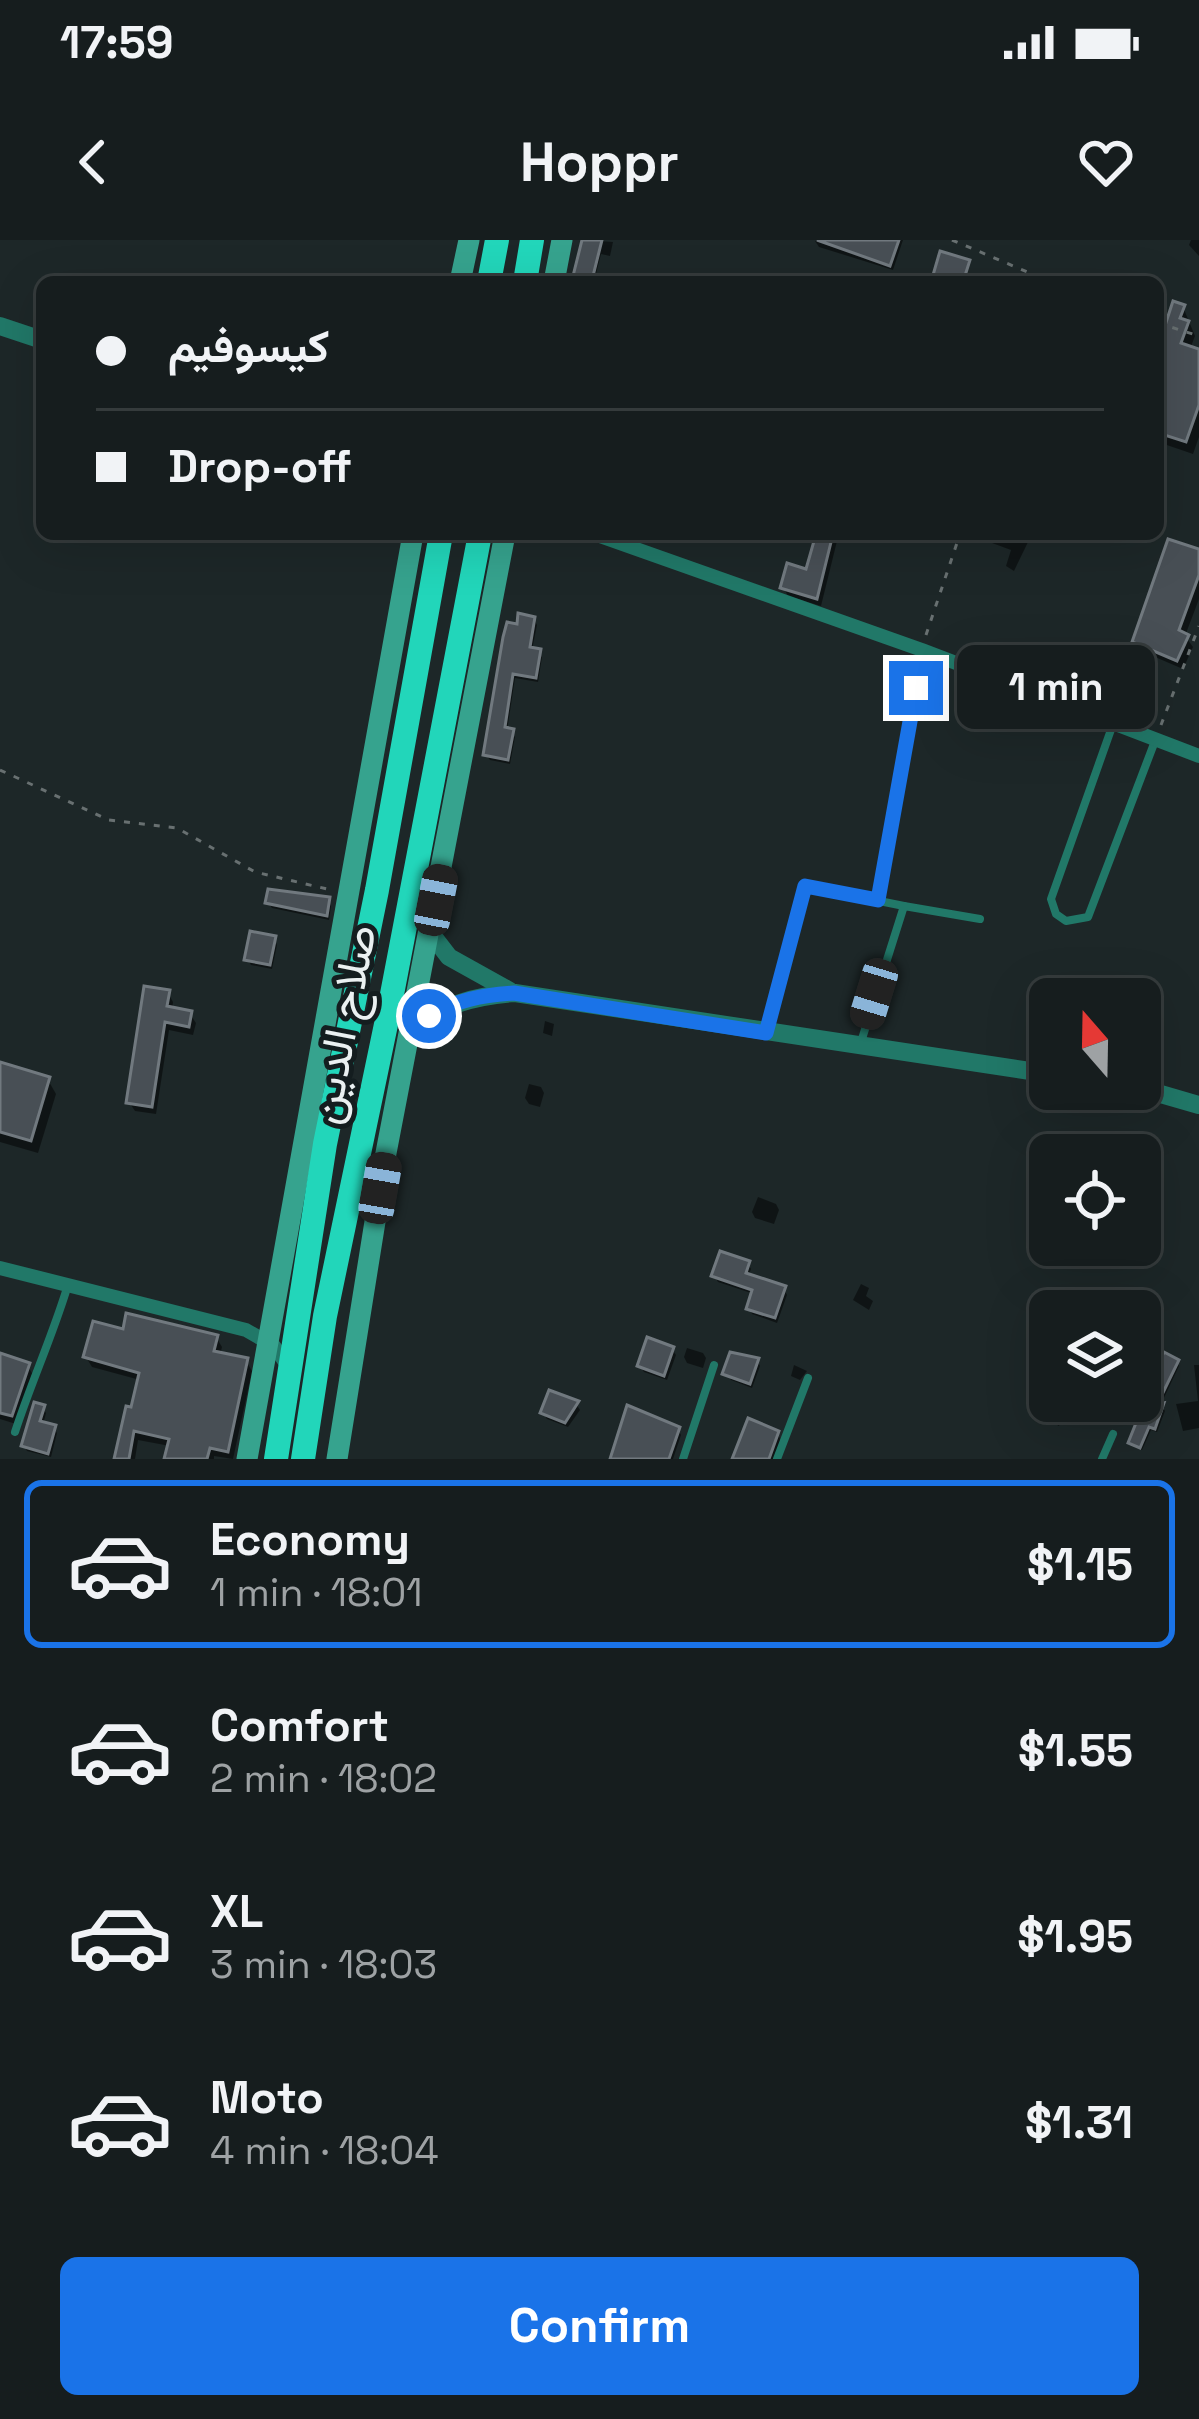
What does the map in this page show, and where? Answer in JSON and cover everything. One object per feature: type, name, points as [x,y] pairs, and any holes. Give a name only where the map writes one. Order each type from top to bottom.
[{"type":"highway","points":[[490,276],[497,240]]},
{"type":"highway","points":[[526,276],[532,240]]},
{"type":"highway","name":"صلاح الدين","points":[[275,1459],[325,1144],[377,890],[440,540]]},
{"type":"highway","name":"صلاح الدين","points":[[303,1459],[325,1316],[388,1017],[500,540]]},
{"type":"main road","points":[[461,276],[469,240]]},
{"type":"main road","points":[[555,276],[562,240]]},
{"type":"main road","points":[[247,1459],[412,540]]},
{"type":"main road","points":[[337,1459],[371,1237],[500,540]]},
{"type":"street","points":[[0,326],[36,338]]},
{"type":"street","points":[[611,540],[922,650],[1199,756]]},
{"type":"street","points":[[429,931],[448,957],[514,993]]},
{"type":"street","points":[[411,1028],[452,1003],[478,995],[514,993],[1029,1071]]},
{"type":"street","points":[[1161,1094],[1199,1105]]},
{"type":"street","points":[[0,1268],[245,1330],[266,1340],[289,1368]]},
{"type":"lane","points":[[878,900],[922,650]]},
{"type":"lane","points":[[1113,724],[1051,899],[1056,914],[1066,921],[1088,917],[1156,740]]},
{"type":"lane","points":[[766,1033],[805,886],[980,920]]},
{"type":"lane","points":[[860,1047],[904,906]]},
{"type":"lane","points":[[14,1432],[68,1288]]},
{"type":"lane","points":[[682,1459],[714,1365]]},
{"type":"lane","points":[[777,1459],[808,1378]]},
{"type":"lane","points":[[1102,1459],[1113,1434]]},
{"type":"path","points":[[952,240],[1029,276]]},
{"type":"path","points":[[1164,325],[1199,336]]},
{"type":"path","points":[[922,650],[958,540]]},
{"type":"path","points":[[1156,740],[1199,626]]},
{"type":"path","points":[[0,770],[109,820],[177,828],[255,872],[347,889]]},
{"type":"building","points":[[582,240],[602,240],[593,276],[573,276]]},
{"type":"building","points":[[817,240],[899,240],[890,266]]},
{"type":"building","points":[[940,251],[970,260],[965,276],[933,276]]},
{"type":"building","points":[[1173,301],[1185,305],[1180,318],[1189,321],[1181,343],[1199,349],[1199,405],[1186,442],[1164,435],[1164,329]]},
{"type":"building","points":[[1168,539],[1199,549],[1199,575],[1179,630],[1189,635],[1177,661],[1132,642]]},
{"type":"building","points":[[814,540],[832,540],[817,599],[780,588],[787,563],[806,569]]},
{"type":"building","points":[[518,613],[535,617],[530,647],[541,649],[536,678],[513,674],[505,727],[514,729],[508,760],[483,755],[503,637],[507,622],[517,624]]},
{"type":"building","points":[[268,889],[330,897],[327,916],[265,903]]},
{"type":"building","points":[[250,931],[276,936],[270,965],[244,960]]},
{"type":"building","points":[[144,986],[170,990],[167,1006],[192,1011],[189,1027],[165,1022],[152,1107],[126,1103]]},
{"type":"building","points":[[0,1062],[50,1077],[31,1141],[0,1132]]},
{"type":"building","points":[[720,1251],[750,1261],[746,1273],[786,1286],[775,1318],[746,1309],[752,1290],[711,1276]]},
{"type":"building","points":[[126,1313],[218,1335],[214,1351],[248,1358],[228,1452],[210,1448],[207,1459],[164,1459],[169,1439],[134,1431],[129,1459],[114,1459],[139,1373],[83,1357],[93,1321],[123,1329]]},
{"type":"building","points":[[647,1337],[674,1347],[664,1376],[637,1366]]},
{"type":"building","points":[[730,1352],[759,1358],[750,1384],[722,1374]]},
{"type":"building","points":[[1164,1352],[1179,1360],[1161,1397]]},
{"type":"building","points":[[0,1353],[30,1363],[12,1416],[0,1413]]},
{"type":"building","points":[[549,1390],[579,1401],[565,1423],[540,1413]]},
{"type":"building","points":[[34,1402],[45,1405],[40,1421],[56,1425],[48,1454],[21,1446]]},
{"type":"building","points":[[627,1405],[680,1427],[669,1459],[610,1459]]},
{"type":"building","points":[[748,1418],[779,1431],[769,1459],[732,1459]]},
{"type":"building","points":[[1157,1422],[1155,1429],[1149,1427],[1140,1448],[1128,1443],[1136,1423]]},
{"type":"route","points":[[429,1016],[478,995],[514,993],[766,1033],[805,886],[878,900],[916,688]]}]
